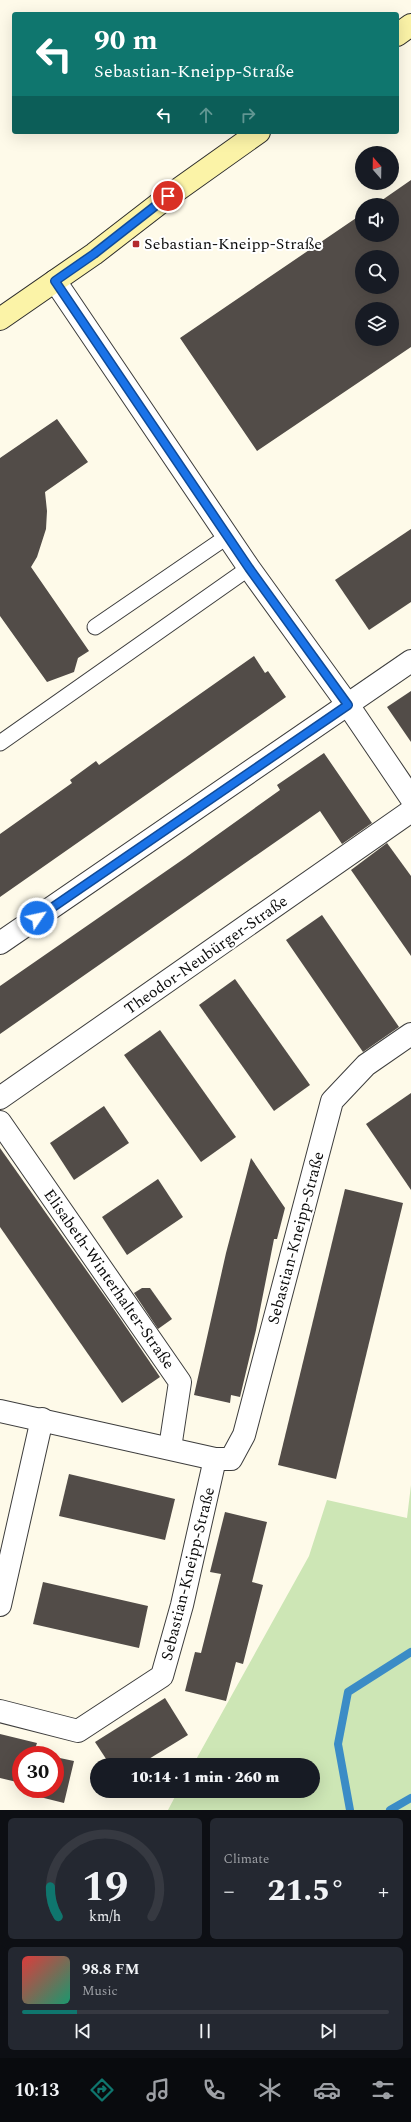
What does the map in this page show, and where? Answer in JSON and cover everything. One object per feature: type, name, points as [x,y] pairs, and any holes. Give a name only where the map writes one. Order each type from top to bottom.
[{"type":"street","points":[[399,34],[411,25]]},
{"type":"street","points":[[0,319],[94,254],[168,196],[256,134]]},
{"type":"street","points":[[55,281],[249,568],[348,705],[411,798]]},
{"type":"street","points":[[0,943],[411,661]]},
{"type":"street","name":"Theodor-Neubürger-Straße","points":[[0,1098],[411,811]]},
{"type":"street","name":"Sebastian-Kneipp-Straße","points":[[0,1411],[42,1419],[215,1459],[231,1459],[244,1435],[332,1101],[366,1065],[411,1034]]},
{"type":"street","name":"Elisabeth-Winterhalter-Straße","points":[[0,1122],[180,1382],[170,1448]]},
{"type":"street","points":[[0,1605],[42,1419]]},
{"type":"street","name":"Sebastian-Kneipp-Straße","points":[[0,1711],[78,1731],[162,1676],[182,1605],[215,1459]]},
{"type":"lane","points":[[95,627],[228,536]]},
{"type":"lane","points":[[0,743],[249,568]]},
{"type":"green space","points":[[411,1485],[411,1810],[168,1810],[174,1798],[320,1798],[320,1758],[197,1758],[309,1556],[327,1500],[407,1518]]},
{"type":"building","points":[[411,180],[411,347],[257,451],[180,338],[355,219],[355,242],[399,242],[399,198],[385,198],[399,190],[399,188]]},
{"type":"building","points":[[57,419],[88,462],[45,492],[47,511],[46,529],[37,557],[31,567],[89,651],[78,658],[74,672],[47,682],[0,616],[0,458]]},
{"type":"building","points":[[411,529],[411,602],[369,630],[335,580]]},
{"type":"building","points":[[254,656],[265,673],[268,671],[286,697],[0,897],[0,834],[72,783],[70,780],[96,761],[99,765]]},
{"type":"building","points":[[411,691],[411,742],[387,707]]},
{"type":"building","points":[[324,753],[372,823],[342,844],[320,811],[0,1034],[0,986],[185,858],[280,790],[277,785]]},
{"type":"building","points":[[387,843],[411,876],[411,956],[351,870]]},
{"type":"building","points":[[322,915],[399,1027],[363,1052],[286,940]]},
{"type":"building","points":[[235,979],[310,1085],[274,1111],[199,1005]]},
{"type":"building","points":[[160,1030],[236,1137],[201,1162],[124,1055]]},
{"type":"building","points":[[411,1093],[411,1190],[366,1124]]},
{"type":"building","points":[[104,1106],[129,1143],[74,1180],[50,1143]]},
{"type":"building","points":[[0,1148],[160,1377],[122,1403],[0,1227]]},
{"type":"building","points":[[251,1158],[285,1208],[277,1239],[274,1239],[256,1330],[240,1397],[231,1395],[230,1403],[194,1395],[226,1253]]},
{"type":"building","points":[[158,1179],[183,1217],[127,1255],[102,1217]]},
{"type":"building","points":[[345,1189],[403,1203],[336,1479],[278,1465]]},
{"type":"building","points":[[142,1288],[150,1288],[172,1319],[158,1329],[134,1293]]},
{"type":"building","points":[[69,1474],[175,1499],[165,1540],[59,1516]]},
{"type":"building","points":[[225,1512],[267,1522],[252,1582],[263,1585],[243,1664],[236,1662],[226,1701],[185,1691],[195,1652],[201,1653],[221,1574],[210,1572]]},
{"type":"building","points":[[43,1582],[148,1606],[139,1648],[33,1624]]},
{"type":"building","points":[[165,1698],[188,1735],[150,1758],[105,1758],[95,1742]]},
{"type":"building","points":[[0,1734],[37,1743],[36,1746],[12,1746],[12,1781],[0,1778]]},
{"type":"building","points":[[64,1759],[74,1761],[64,1803],[44,1798],[64,1798]]},
{"type":"waterway","points":[[350,1810],[338,1744],[348,1692],[411,1652]]},
{"type":"waterway","points":[[390,1810],[411,1798]]},
{"type":"place","name":"Sebastian-Kneipp-Straße","points":[[136,244]]},
{"type":"route","points":[[37,918],[348,705],[249,568],[71,307],[55,281],[94,254],[168,196]]}]
